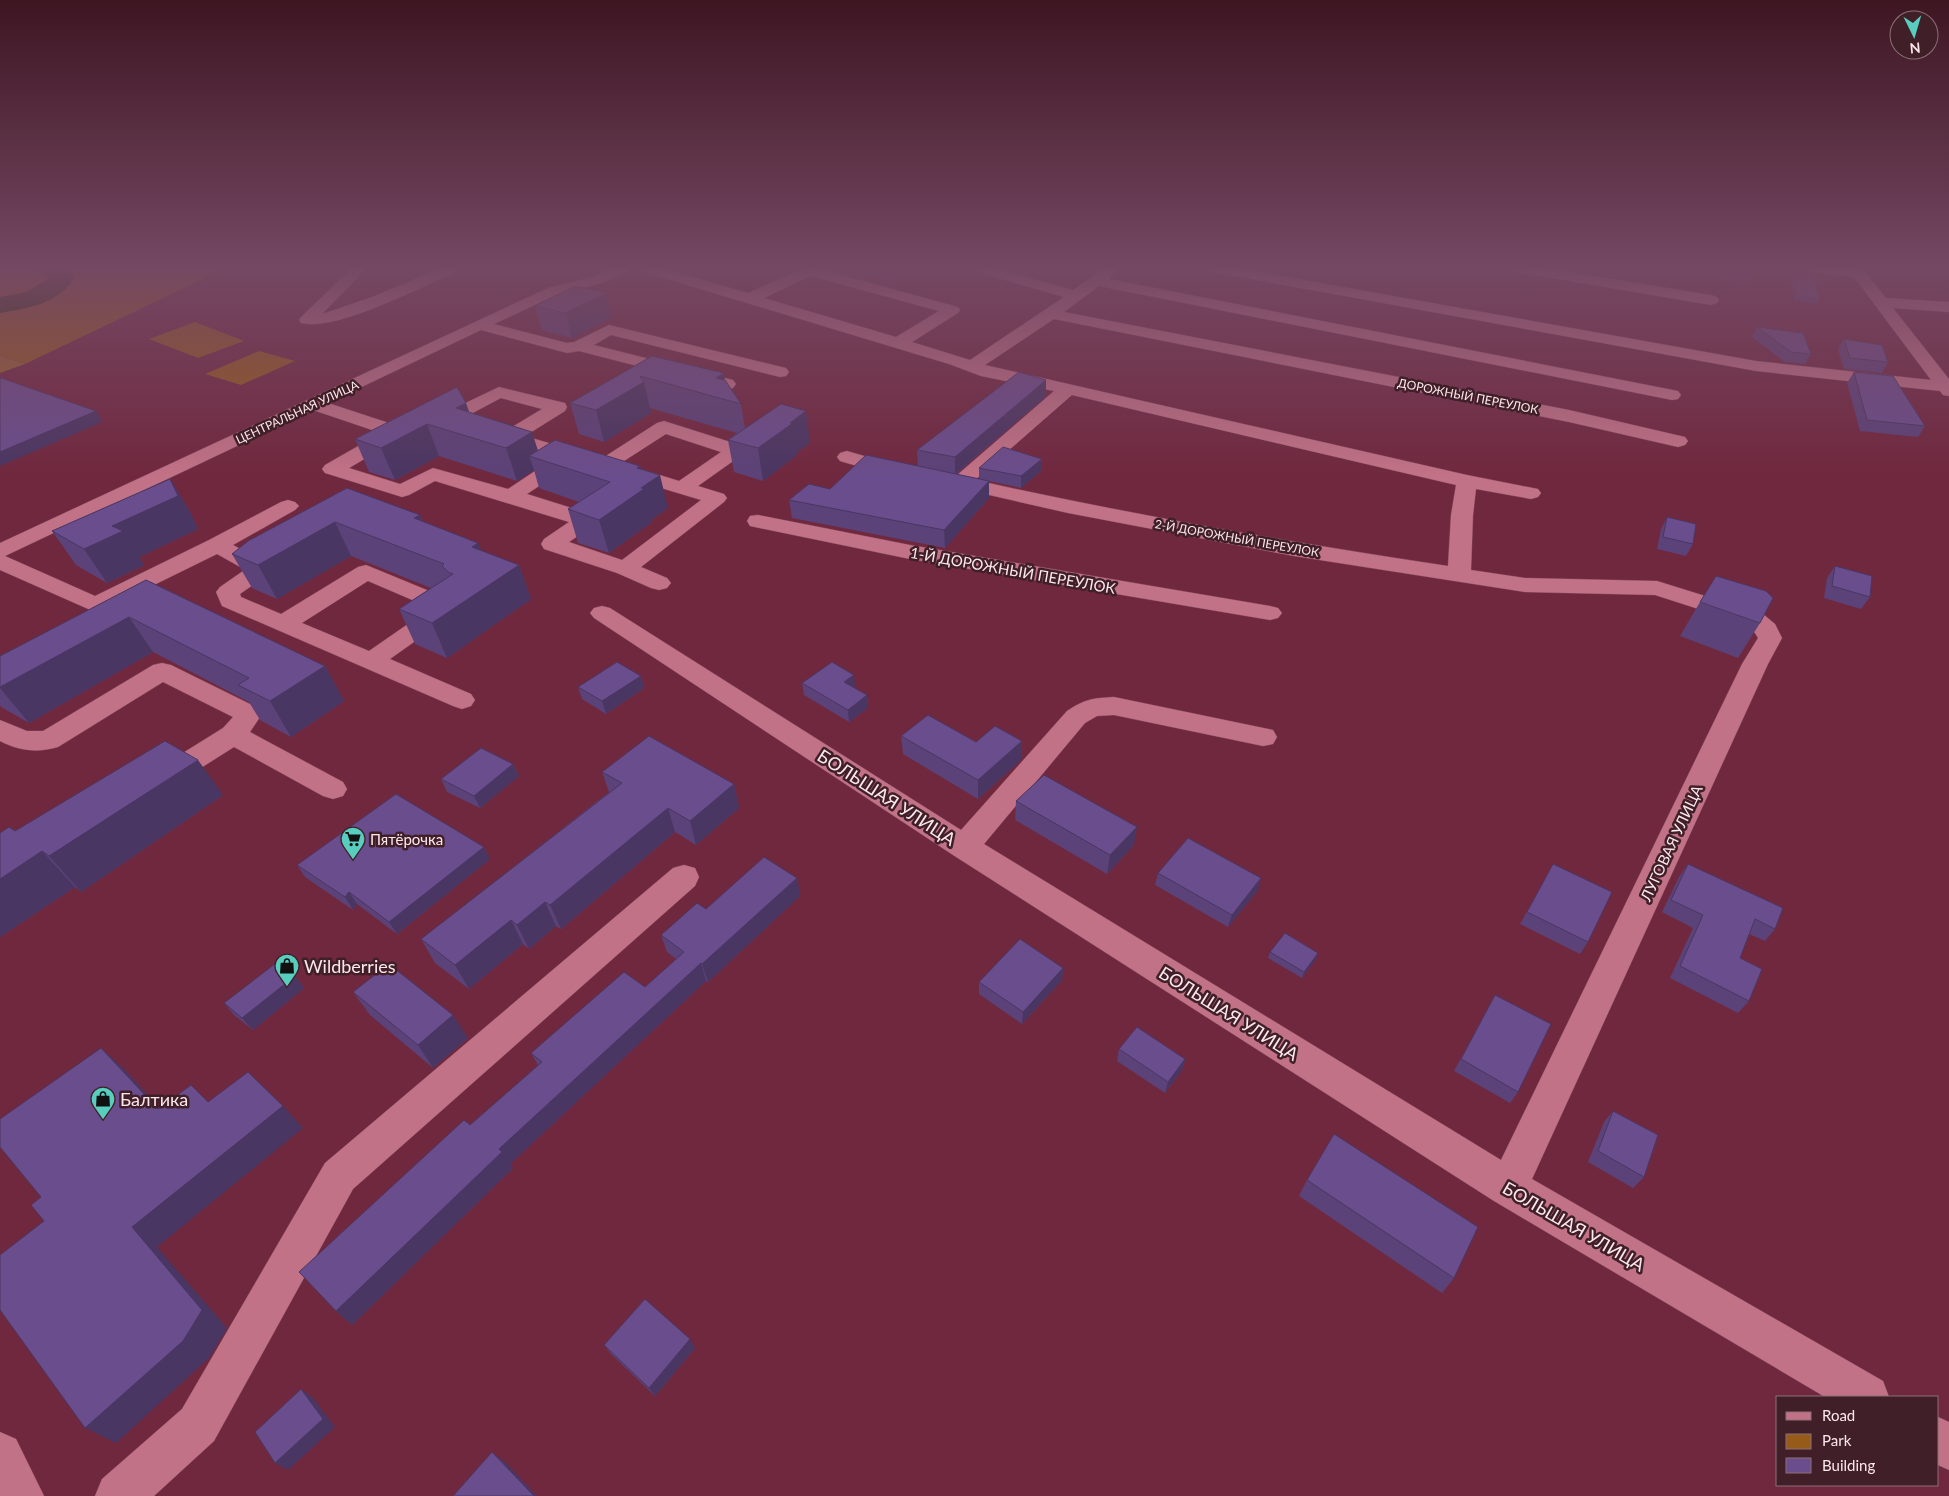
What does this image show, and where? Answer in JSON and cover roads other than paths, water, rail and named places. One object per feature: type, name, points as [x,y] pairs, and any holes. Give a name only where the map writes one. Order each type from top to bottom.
[{"type":"street","name":"ЦЕНТРАЛЬНАЯ УЛИЦА","points":[[0,551],[451,338]]},
{"type":"street","points":[[528,338],[567,348],[579,346],[594,338]]},
{"type":"street","points":[[641,338],[780,372]]},
{"type":"street","points":[[881,338],[987,372],[1467,481],[1531,493]]},
{"type":"street","points":[[898,343],[906,338]]},
{"type":"street","points":[[972,366],[1015,338]]},
{"type":"street","name":"ДОРОЖНЫЙ ПЕРЕУЛОК","points":[[1172,338],[1559,414],[1678,441]]},
{"type":"street","points":[[1383,338],[1672,395]]},
{"type":"street","points":[[1600,338],[1756,366],[1948,388]]},
{"type":"street","points":[[1909,338],[1948,388]]},
{"type":"street","points":[[579,346],[728,384]]},
{"type":"street","points":[[960,483],[1068,389]]},
{"type":"street","points":[[625,568],[718,498],[509,437],[558,407],[500,392],[445,420],[397,432],[332,469],[402,491],[433,474],[586,520],[552,544],[625,568],[659,583]]},
{"type":"street","points":[[312,404],[397,432]]},
{"type":"street","points":[[604,465],[664,427],[736,450],[682,488]]},
{"type":"street","points":[[511,496],[572,456]]},
{"type":"street","name":"2-Й ДОРОЖНЫЙ ПЕРЕУЛОК","points":[[847,457],[873,466],[1068,507],[1294,549],[1525,585],[1632,587]]},
{"type":"street","points":[[1459,574],[1462,515],[1467,481]]},
{"type":"street","points":[[0,562],[95,605],[217,545],[288,506]]},
{"type":"street","name":"1-Й ДОРОЖНЫЙ ПЕРЕУЛОК","points":[[758,521],[910,552],[1270,614]]},
{"type":"street","points":[[217,545],[253,565],[255,573],[228,592],[230,601],[462,700]]},
{"type":"street","points":[[283,624],[366,572],[448,606],[372,660]]},
{"type":"street","name":"ЛУГОВАЯ УЛИЦА","points":[[1508,1187],[1755,664],[1770,638],[1766,628],[1754,619],[1657,588],[1632,587]]},
{"type":"street","name":"БОЛЬШАЯ УЛИЦА","points":[[602,613],[964,847],[1508,1187],[1864,1396]]},
{"type":"street","points":[[0,728],[23,741],[48,740],[162,671],[249,714],[233,735],[143,791]]},
{"type":"street","points":[[964,847],[1076,717],[1091,707],[1114,706],[1263,737]]},
{"type":"street","points":[[233,735],[333,790]]},
{"type":"street","points":[[119,1496],[198,1424],[339,1176],[684,877]]},
{"type":"street","points":[[0,1456],[20,1496]]},
{"type":"place","name":"Пятёрочка","points":[[353,860]]},
{"type":"place","name":"Wildberries","points":[[287,987]]},
{"type":"place","name":"Балтика","points":[[103,1120]]}]
